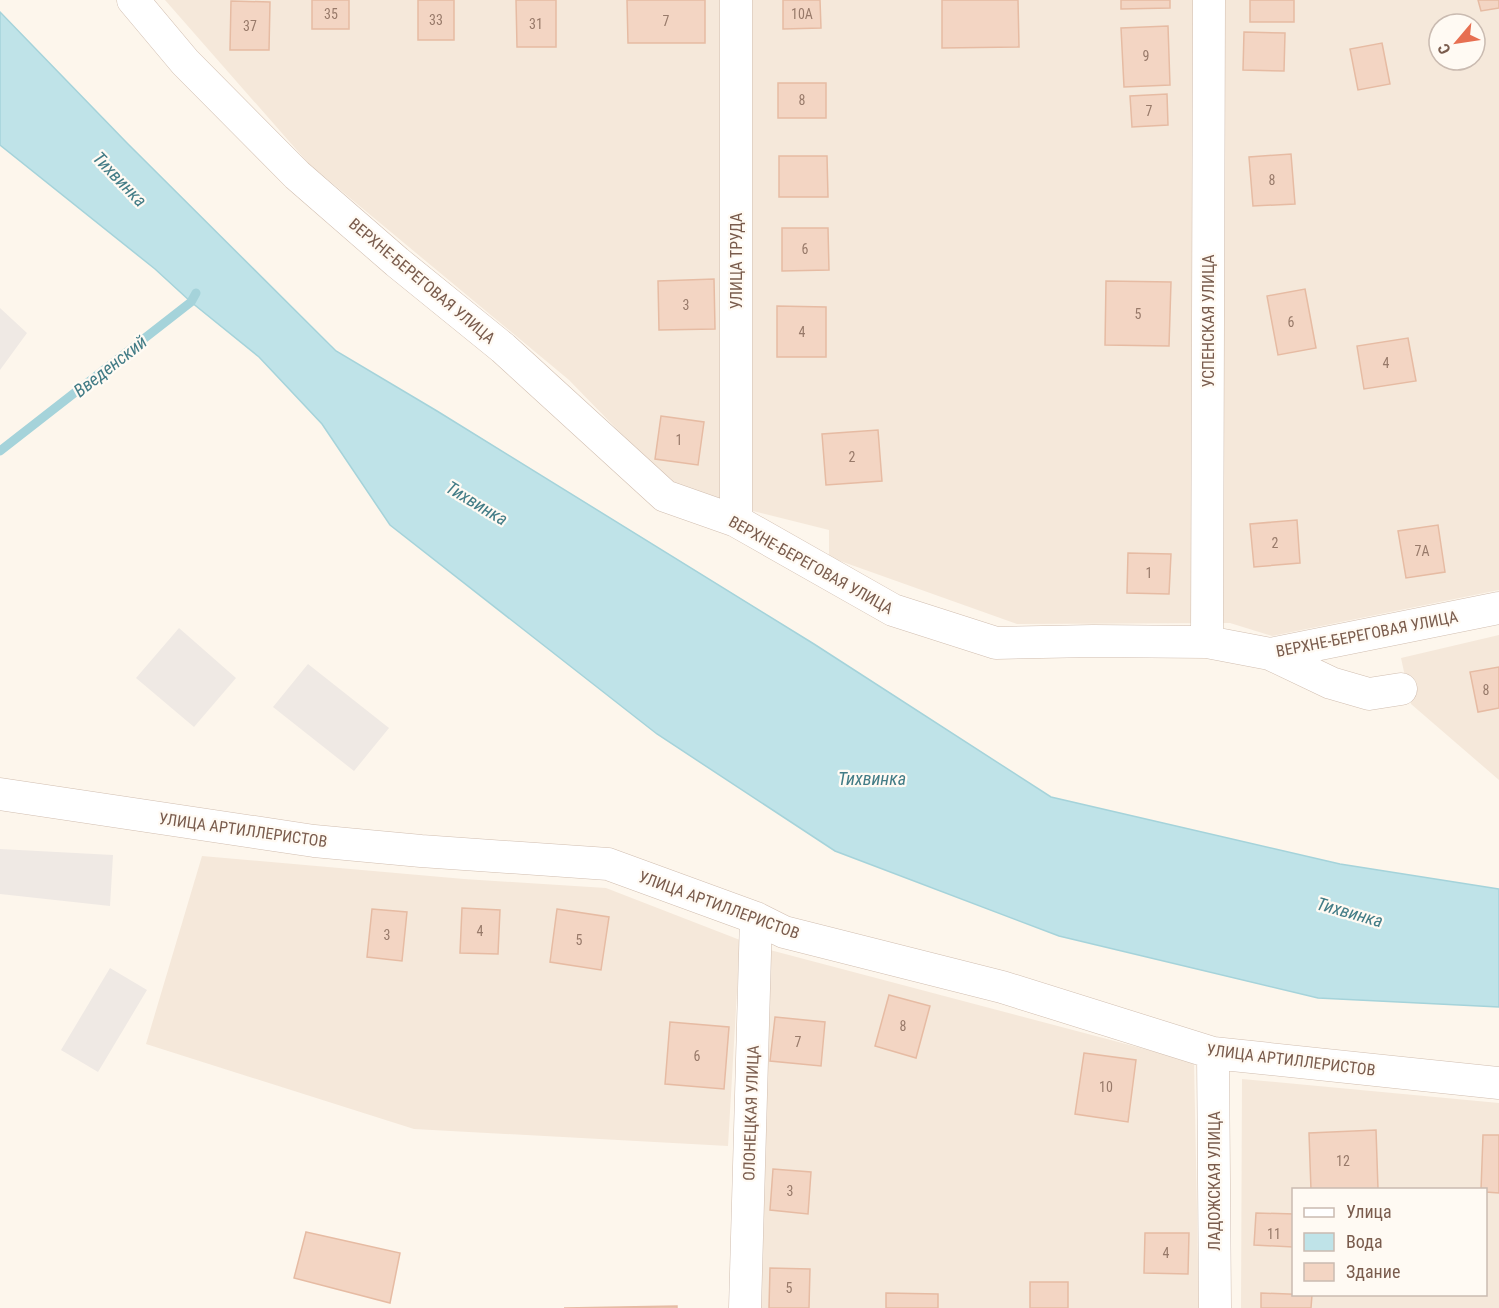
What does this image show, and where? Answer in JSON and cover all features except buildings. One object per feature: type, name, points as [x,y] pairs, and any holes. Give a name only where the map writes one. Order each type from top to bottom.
[{"type":"street","name":"ВЕРХНЕ-БЕРЕГОВАЯ УЛИЦА","points":[[133,0],[185,62],[297,175],[397,262],[503,348],[665,496],[736,521],[893,610],[996,643],[1207,642],[1270,654],[1499,608]]},
{"type":"street","name":"УЛИЦА ТРУДА","points":[[736,0],[736,521]]},
{"type":"street","name":"УСПЕНСКАЯ УЛИЦА","points":[[1207,642],[1209,0]]},
{"type":"street","points":[[1270,654],[1331,683],[1369,694],[1401,689]]},
{"type":"street","name":"УЛИЦА АРТИЛЛЕРИСТОВ","points":[[0,794],[314,841],[608,864],[756,918],[784,932],[1002,987],[1213,1053],[1499,1083]]},
{"type":"street","name":"ОЛОНЕЦКАЯ УЛИЦА","points":[[745,1308],[756,918]]},
{"type":"street","name":"ЛАДОЖСКАЯ УЛИЦА","points":[[1213,1053],[1215,1308]]},
{"type":"shaded area","points":[[165,0],[1499,0],[1499,590],[1272,636],[1230,623],[1017,624],[829,557],[829,530],[705,499],[675,489],[569,380],[309,164]]},
{"type":"shaded area","points":[[0,308],[27,333],[0,370]]},
{"type":"shaded area","points":[[179,628],[236,678],[194,727],[136,678]]},
{"type":"shaded area","points":[[1499,635],[1499,780],[1411,704],[1401,658]]},
{"type":"shaded area","points":[[308,664],[389,728],[354,771],[273,707]]},
{"type":"shaded area","points":[[0,849],[113,855],[110,906],[0,894]]},
{"type":"shaded area","points":[[202,856],[464,879],[606,888],[740,940],[728,1146],[414,1129],[146,1044]]},
{"type":"shaded area","points":[[770,950],[1194,1062],[1199,1308],[761,1308]]},
{"type":"shaded area","points":[[110,968],[147,990],[98,1072],[61,1050]]},
{"type":"shaded area","points":[[1242,1079],[1499,1103],[1499,1308],[1241,1308]]},
{"type":"water","name":"Тихвинка","points":[[0,12],[127,143],[336,351],[814,644],[1051,797],[1340,864],[1499,889],[1499,1007],[1318,998],[1059,936],[835,851],[657,734],[390,525],[322,424],[259,357],[191,302],[155,269],[0,145]]},
{"type":"waterway","name":"Введенский","points":[[0,451],[191,302],[196,293]]}]
